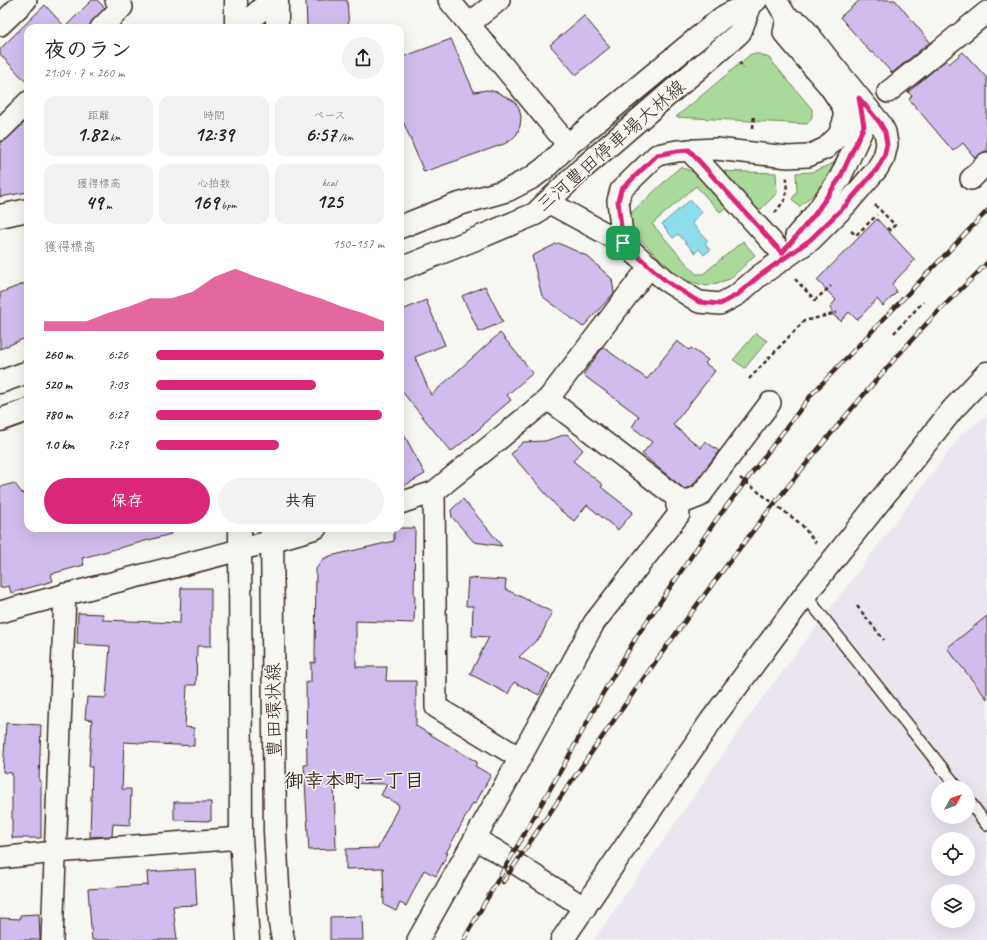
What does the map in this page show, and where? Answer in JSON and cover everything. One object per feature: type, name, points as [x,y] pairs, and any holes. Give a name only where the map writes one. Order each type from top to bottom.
[{"type":"main road","points":[[236,0],[236,24]]},
{"type":"main road","points":[[245,24],[271,0]]},
{"type":"main road","points":[[277,0],[277,24]]},
{"type":"main road","name":"三河豊田停車場大林線","points":[[404,225],[456,205],[508,190],[527,180],[545,168],[568,145],[722,18],[753,3]]},
{"type":"main road","name":"三河豊田停車場大林線","points":[[404,267],[535,214],[583,168],[737,35],[740,32],[753,3]]},
{"type":"main road","points":[[0,216],[24,211]]},
{"type":"main road","points":[[0,382],[24,373]]},
{"type":"main road","points":[[562,940],[712,721],[805,595],[954,409],[987,373]]},
{"type":"main road","points":[[0,420],[24,411]]},
{"type":"main road","name":"豊田環状線","points":[[240,532],[241,838],[248,940]]},
{"type":"main road","name":"豊田環状線","points":[[272,535],[275,830],[280,923],[283,940]]},
{"type":"street","points":[[0,25],[26,0]]},
{"type":"street","points":[[105,24],[122,7],[116,0]]},
{"type":"street","points":[[449,0],[568,145]]},
{"type":"street","points":[[469,24],[499,0]]},
{"type":"street","points":[[759,276],[810,240],[846,205],[877,169],[884,157],[887,144],[885,132],[880,123],[801,24],[787,18],[776,0]]},
{"type":"street","points":[[888,92],[987,12]]},
{"type":"street","points":[[623,243],[618,201],[621,190],[657,155],[677,151],[716,150],[788,157],[808,156],[826,148],[839,135],[844,121],[844,108],[830,87],[784,33],[787,18]]},
{"type":"street","points":[[548,202],[623,243],[666,281],[699,302],[720,304],[737,295],[782,253],[815,214],[840,178],[864,126],[859,98]]},
{"type":"street","points":[[0,130],[24,106]]},
{"type":"street","points":[[689,150],[782,253]]},
{"type":"street","points":[[971,179],[987,163]]},
{"type":"street","points":[[404,502],[434,492],[548,399],[650,266]]},
{"type":"street","points":[[418,940],[594,624],[679,514],[676,497],[548,399]]},
{"type":"street","points":[[677,505],[700,496],[770,403]]},
{"type":"street","points":[[434,492],[436,707],[520,758]]},
{"type":"street","points":[[0,612],[240,550],[272,535],[291,532]]},
{"type":"street","points":[[52,940],[65,594]]},
{"type":"street","points":[[0,858],[55,852],[241,838]]},
{"type":"street","points":[[475,839],[498,852],[585,908]]},
{"type":"lane","points":[[805,595],[952,780]]},
{"type":"lane","points":[[975,809],[987,825]]},
{"type":"path","points":[[753,128],[754,114]]},
{"type":"path","points":[[774,214],[786,198],[787,175]]},
{"type":"path","points":[[876,205],[895,225],[890,230],[887,228]]},
{"type":"path","points":[[856,235],[877,215]]},
{"type":"path","points":[[795,279],[815,300],[831,286]]},
{"type":"path","points":[[894,333],[923,302]]},
{"type":"path","points":[[749,379],[804,321],[837,313]]},
{"type":"path","points":[[724,465],[801,524],[816,543]]},
{"type":"path","points":[[857,606],[884,640]]},
{"type":"shaded area","points":[[987,415],[987,940],[594,940],[755,708],[961,435]]},
{"type":"green space","points":[[751,54],[759,54],[769,58],[812,109],[812,117],[807,124],[676,117]]},
{"type":"green space","points":[[836,162],[818,190],[799,207],[792,199],[797,192],[796,173],[812,172]]},
{"type":"green space","points":[[680,167],[701,175],[729,205],[720,212],[696,186],[652,224],[696,274],[703,274],[743,241],[755,255],[730,279],[707,286],[683,280],[633,233],[630,214]]},
{"type":"green space","points":[[718,171],[776,173],[777,193],[756,214]]},
{"type":"green space","points":[[756,333],[767,341],[745,368],[733,360]]},
{"type":"water","points":[[690,200],[702,212],[692,223],[708,241],[705,244],[710,250],[704,255],[699,249],[695,253],[678,234],[673,238],[662,224]]},
{"type":"building","points":[[92,0],[97,0],[105,8],[91,24],[68,24]]},
{"type":"building","points":[[306,0],[347,0],[349,24],[307,24]]},
{"type":"building","points":[[860,0],[895,0],[930,42],[892,73],[873,52],[871,53],[840,17]]},
{"type":"building","points":[[45,5],[62,24],[26,24]]},
{"type":"building","points":[[584,16],[610,47],[576,75],[550,45]]},
{"type":"building","points":[[24,26],[24,80],[0,54],[0,49]]},
{"type":"building","points":[[451,39],[474,92],[487,90],[497,92],[514,101],[519,108],[521,117],[517,134],[504,144],[424,172],[404,124],[404,57]]},
{"type":"building","points":[[963,52],[987,78],[987,151],[975,158],[963,143],[953,151],[909,99],[912,96],[908,92],[946,60],[949,64]]},
{"type":"building","points":[[24,123],[24,193],[0,197],[0,142],[8,138]]},
{"type":"building","points":[[877,219],[915,260],[892,284],[897,292],[883,306],[877,299],[857,320],[849,312],[841,321],[833,315],[830,307],[836,300],[817,280]]},
{"type":"building","points":[[558,243],[587,256],[612,279],[614,293],[583,327],[542,296],[532,256]]},
{"type":"building","points":[[24,284],[24,339],[0,349],[0,293]]},
{"type":"building","points":[[485,286],[503,322],[479,332],[462,296]]},
{"type":"building","points":[[426,300],[445,345],[415,357],[431,395],[500,333],[533,373],[507,395],[511,400],[483,424],[484,425],[451,452],[404,394],[404,309]]},
{"type":"building","points":[[677,341],[689,350],[691,348],[708,360],[705,363],[715,371],[673,425],[701,448],[705,441],[719,451],[692,486],[684,489],[642,454],[652,442],[632,427],[639,416],[583,375],[603,347],[647,379]]},
{"type":"building","points":[[567,434],[583,450],[573,461],[603,485],[601,487],[633,512],[618,530],[587,505],[574,521],[560,510],[511,454],[523,442],[545,441]]},
{"type":"building","points":[[404,435],[425,474],[404,486]]},
{"type":"building","points":[[14,483],[24,494],[24,532],[171,532],[171,534],[82,558],[84,565],[51,574],[53,581],[11,593],[9,586],[0,588],[0,487]]},
{"type":"building","points":[[463,499],[502,546],[474,542],[452,517],[451,510]]},
{"type":"building","points":[[404,528],[415,528],[414,623],[356,621],[356,667],[387,667],[386,681],[416,681],[416,726],[477,762],[475,766],[491,775],[475,804],[473,803],[446,853],[448,853],[436,876],[424,870],[406,906],[400,903],[396,911],[384,905],[383,868],[346,869],[346,849],[378,848],[399,805],[381,795],[387,784],[334,783],[336,849],[309,850],[304,765],[307,765],[306,682],[311,682],[311,662],[315,663],[316,569],[323,559],[330,556],[394,541],[394,532],[404,532]]},
{"type":"building","points":[[468,578],[506,580],[505,589],[552,612],[541,636],[519,657],[550,674],[539,695],[514,682],[508,694],[470,674],[489,637],[472,636],[473,606],[466,606]]},
{"type":"building","points":[[181,588],[211,588],[211,646],[197,646],[196,685],[187,685],[185,727],[194,728],[194,746],[124,742],[122,789],[131,789],[130,825],[113,824],[112,836],[90,837],[92,767],[89,767],[92,720],[85,719],[87,697],[106,698],[110,646],[77,644],[78,613],[103,614],[103,620],[180,623]]},
{"type":"building","points":[[987,616],[987,699],[947,648]]},
{"type":"building","points":[[6,723],[41,725],[39,781],[41,781],[41,838],[12,838],[12,773],[3,772]]},
{"type":"building","points":[[174,802],[211,802],[211,821],[174,820]]},
{"type":"building","points":[[195,869],[197,905],[173,906],[177,940],[92,940],[88,889],[148,885],[147,872]]},
{"type":"building","points":[[39,914],[40,940],[0,940],[0,918],[20,919],[20,915]]},
{"type":"building","points":[[362,916],[363,940],[330,940],[330,917]]},
{"type":"railway","points":[[464,939],[565,763],[603,693],[637,636],[716,520],[812,394],[987,211]]},
{"type":"railway","points":[[503,882],[552,809],[653,665],[758,524],[869,388],[928,322],[987,263]]},
{"type":"district","name":"御幸本町一丁目","points":[[354,780]]},
{"type":"route","points":[[859,98],[880,123],[885,132],[887,144],[884,157],[877,169],[846,205],[810,240],[759,276],[737,295],[720,304],[699,302],[666,281],[623,243],[618,201],[621,190],[657,155],[689,150],[782,253],[815,214],[840,178],[864,126],[859,98]]}]
